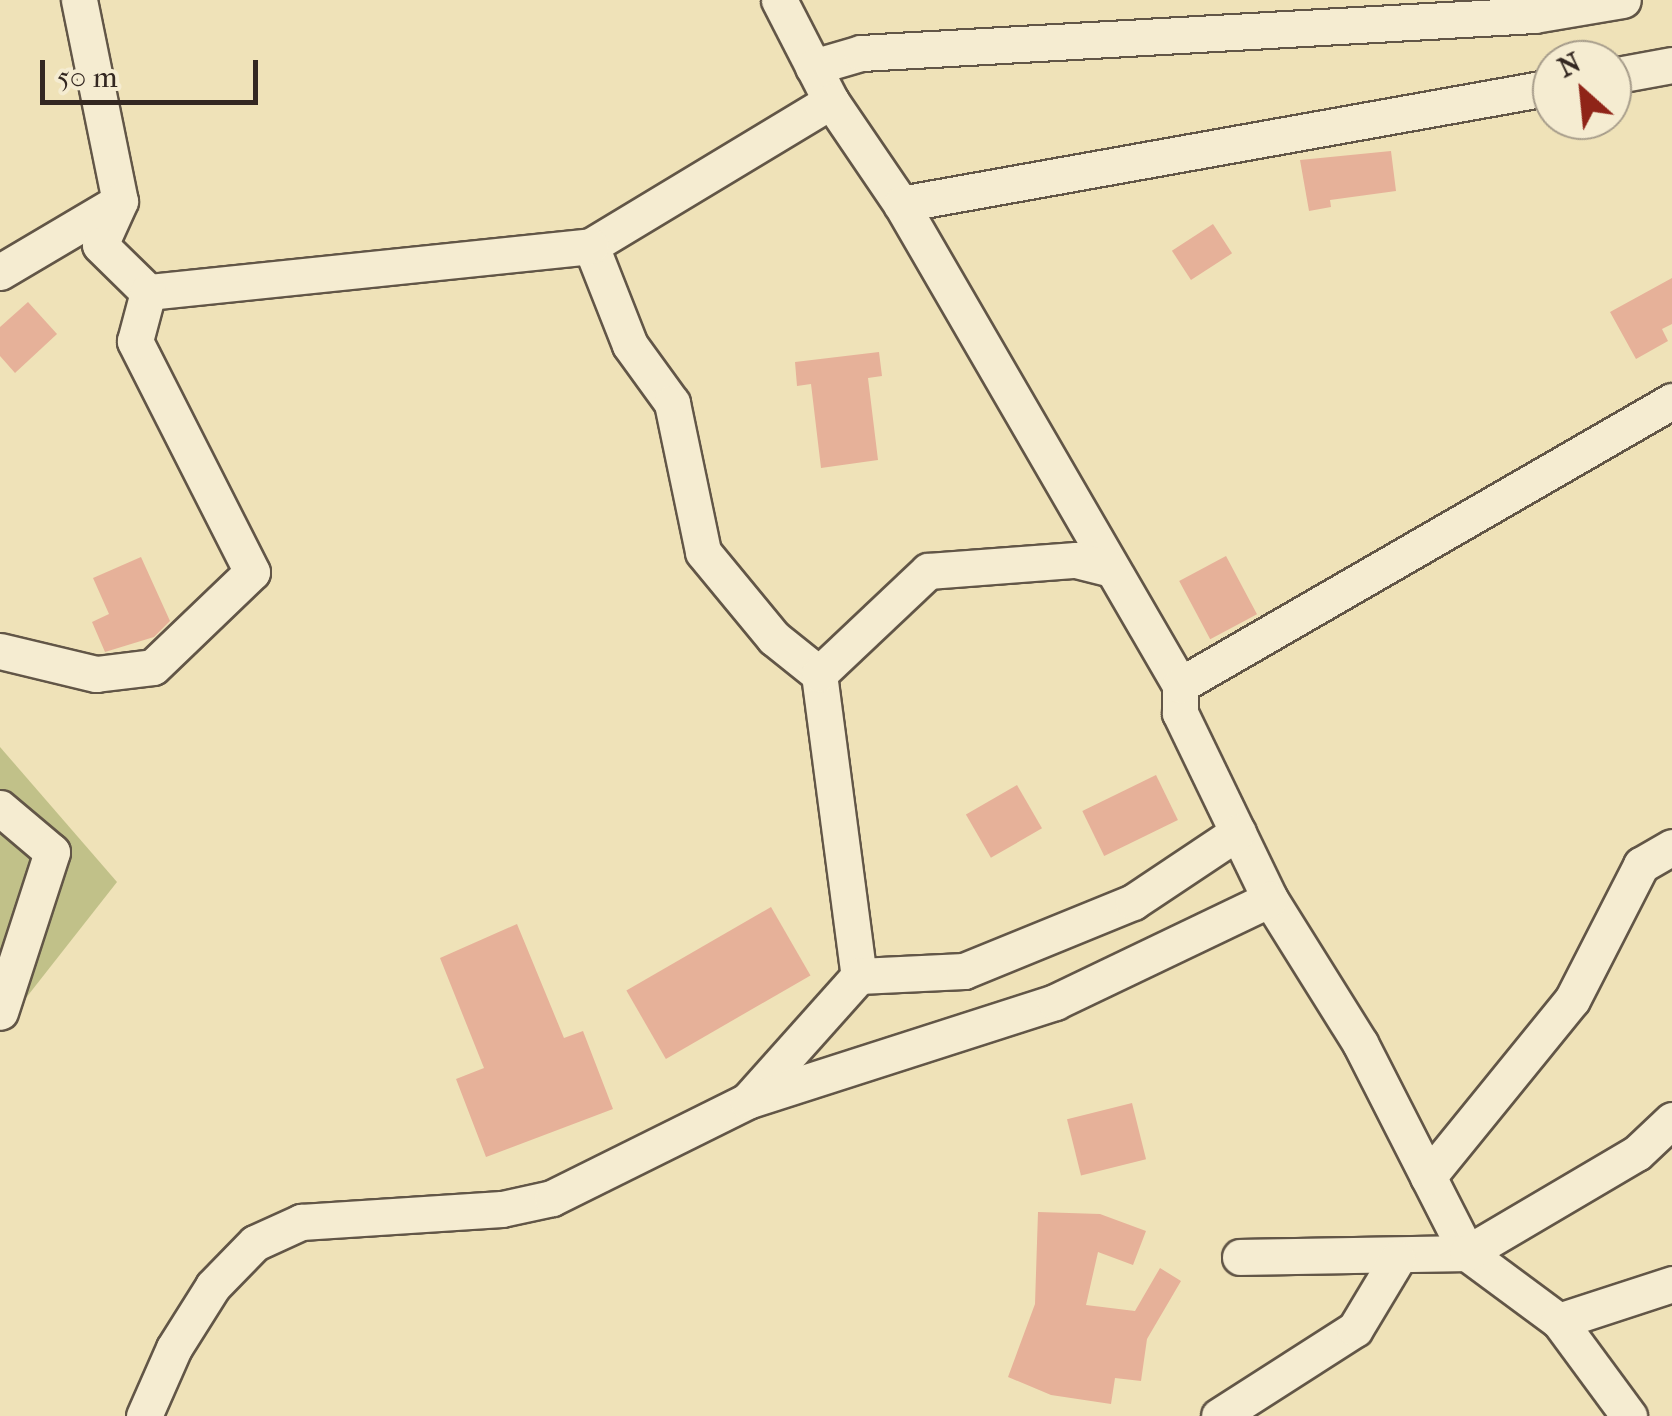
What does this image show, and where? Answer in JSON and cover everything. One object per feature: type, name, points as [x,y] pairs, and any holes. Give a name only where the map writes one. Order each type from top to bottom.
[{"type":"street","points":[[79,0],[120,201],[100,244],[148,292]]},
{"type":"street","points":[[779,0],[831,101],[901,204],[1180,685],[1180,713],[1270,899],[1360,1043],[1467,1253],[1558,1322],[1629,1416]]},
{"type":"street","points":[[813,67],[861,52],[1534,15],[1624,0]]},
{"type":"street","points":[[1632,72],[1672,65]]},
{"type":"street","points":[[901,204],[1532,91]]},
{"type":"street","points":[[148,292],[591,246],[831,101]]},
{"type":"street","points":[[0,272],[120,201]]},
{"type":"street","points":[[591,246],[630,345],[672,403],[704,552],[774,638],[818,674],[859,976]]},
{"type":"street","points":[[0,651],[96,674],[153,667],[252,572],[136,341],[148,292]]},
{"type":"street","points":[[1180,685],[1672,401]]},
{"type":"street","points":[[818,674],[928,571],[1076,560],[1111,569]]},
{"type":"street","points":[[0,808],[52,852],[0,1012]]},
{"type":"street","points":[[747,1100],[859,976],[964,970],[1133,902],[1238,832]]},
{"type":"street","points":[[1428,1177],[1572,1000],[1641,865],[1672,847]]},
{"type":"street","points":[[144,1416],[174,1348],[213,1286],[255,1243],[301,1222],[502,1210],[552,1198],[747,1100],[1055,1002],[1270,899]]},
{"type":"street","points":[[1240,1257],[1382,1253],[1397,1259],[1467,1253],[1637,1152],[1672,1120]]},
{"type":"street","points":[[1218,1416],[1356,1329],[1397,1259]]},
{"type":"street","points":[[1558,1322],[1672,1284]]},
{"type":"green space","points":[[0,747],[117,882],[0,1031]]},
{"type":"building","points":[[1391,151],[1396,191],[1330,200],[1331,207],[1309,211],[1300,160]]},
{"type":"building","points":[[1213,224],[1232,253],[1191,280],[1172,251]]},
{"type":"building","points":[[1672,278],[1672,324],[1662,329],[1668,341],[1636,359],[1610,312]]},
{"type":"building","points":[[28,302],[57,334],[15,373],[0,356],[0,327]]},
{"type":"building","points":[[879,352],[882,376],[868,378],[878,460],[821,468],[811,384],[797,386],[795,362]]},
{"type":"building","points":[[1226,556],[1257,614],[1210,639],[1179,581]]},
{"type":"building","points":[[141,557],[170,621],[154,637],[105,652],[92,622],[109,614],[93,578]]},
{"type":"building","points":[[1156,775],[1178,820],[1104,856],[1082,811]]},
{"type":"building","points":[[1017,785],[1042,828],[991,858],[966,814]]},
{"type":"building","points":[[771,907],[811,975],[666,1059],[626,990]]},
{"type":"building","points":[[517,924],[564,1038],[583,1031],[613,1109],[486,1157],[456,1079],[484,1068],[440,958]]},
{"type":"building","points":[[1132,1103],[1146,1159],[1081,1175],[1067,1119]]},
{"type":"building","points":[[1038,1212],[1100,1214],[1146,1231],[1133,1265],[1098,1252],[1086,1305],[1135,1311],[1160,1268],[1181,1281],[1147,1339],[1141,1381],[1115,1378],[1111,1404],[1051,1395],[1008,1377],[1035,1304]]}]
